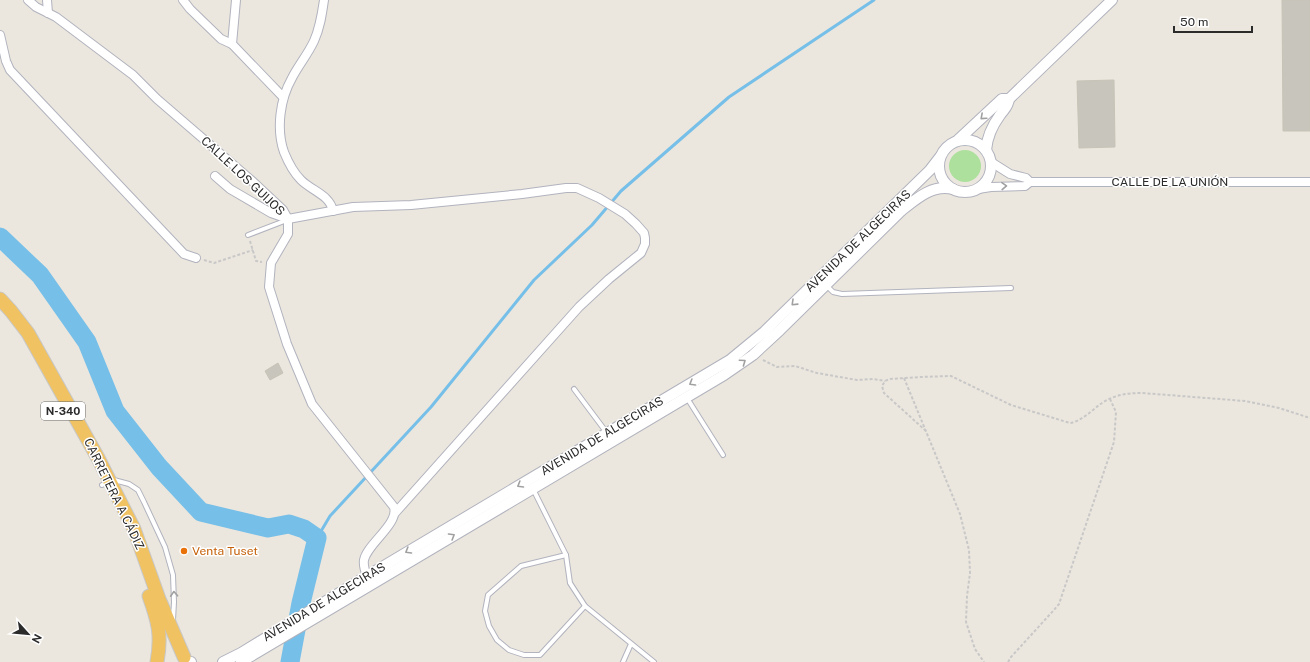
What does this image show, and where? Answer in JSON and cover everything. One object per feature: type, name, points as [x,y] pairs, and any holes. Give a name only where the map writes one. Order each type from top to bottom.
[{"type":"highway","name":"CARRETERA A CÁDIZ","points":[[0,299],[28,333],[106,483],[152,602],[161,638],[158,662]]},
{"type":"highway","name":"CARRETERA A CÁDIZ","points":[[0,311],[20,334],[134,529],[172,633],[189,661]]},
{"type":"highway","name":"N-340","points":[[158,662],[174,655],[189,661]]},
{"type":"street","name":"CALLE LOS GUIJOS","points":[[28,0],[36,7],[62,21],[133,75],[157,99],[251,180],[283,210],[288,220],[288,234],[271,263],[269,287],[287,344],[312,404],[394,507],[395,513]]},
{"type":"street","points":[[47,0],[48,13]]},
{"type":"street","points":[[183,0],[190,9],[221,39],[232,44],[283,97]]},
{"type":"street","points":[[232,44],[236,0]]},
{"type":"street","points":[[324,0],[321,20],[314,41],[291,80],[283,97],[279,135],[284,152],[293,170],[302,180],[326,198],[331,204],[333,211]]},
{"type":"street","points":[[986,150],[989,134],[1000,114],[1008,105],[1009,99],[1112,0]]},
{"type":"street","points":[[0,35],[6,61],[10,70],[184,254],[196,258]]},
{"type":"street","points":[[958,140],[971,140],[982,145],[991,162],[990,174],[983,185],[978,189],[965,192],[953,189],[943,181],[940,176],[938,163],[940,157],[947,146],[958,140],[1002,99],[1009,99]]},
{"type":"street","name":"AVENIDA DE ALGECIRAS","points":[[223,662],[257,648],[323,608],[367,576],[730,360],[764,332],[920,180],[940,157]]},
{"type":"street","name":"CALLE DE LA UNIÓN","points":[[991,162],[1010,174],[1026,178],[1030,182]]},
{"type":"street","points":[[215,176],[237,193],[272,213],[288,220],[353,207],[412,205],[566,188],[578,188],[617,208],[644,233],[645,244],[641,253],[609,279],[579,307],[395,513],[366,555],[364,565],[367,581],[356,588],[355,594]]},
{"type":"street","name":"CALLE DE LA UNIÓN","points":[[978,189],[1025,186],[1030,182],[1310,182]]},
{"type":"street","name":"AVENIDA DE ALGECIRAS","points":[[323,608],[355,594],[724,375],[753,355],[910,203],[933,190],[940,188],[953,189]]},
{"type":"street","name":"AVENIDA DE ALGECIRAS","points":[[241,662],[257,648]]},
{"type":"lane","points":[[248,235],[288,220]]},
{"type":"lane","points":[[826,285],[833,292],[842,294],[1011,288]]},
{"type":"lane","points":[[574,389],[607,433]]},
{"type":"lane","points":[[686,398],[724,456]]},
{"type":"lane","points":[[106,483],[119,480],[138,490],[165,547],[173,575],[174,602],[172,633]]},
{"type":"lane","points":[[533,488],[566,555],[570,584],[585,606],[654,662]]},
{"type":"lane","points":[[566,555],[521,566],[488,595],[486,611],[489,626],[497,640],[509,650],[524,655],[540,655],[585,606]]},
{"type":"lane","points":[[623,662],[631,644]]},
{"type":"path","points":[[248,235],[256,261],[271,263]]},
{"type":"path","points":[[196,258],[214,263],[253,250]]},
{"type":"path","points":[[753,355],[777,367],[795,366],[817,373],[857,380],[873,379],[885,381],[890,379],[921,376],[951,376],[1011,405],[1070,423],[1078,421],[1110,399],[1127,393],[1245,400],[1280,408],[1310,418]]},
{"type":"path","points":[[904,378],[960,514],[969,550],[970,573],[966,622],[975,649],[984,662]]},
{"type":"path","points":[[885,381],[882,386],[884,393],[926,431]]},
{"type":"path","points":[[1008,662],[1015,652],[1059,604],[1114,442],[1116,412],[1110,399]]},
{"type":"green space","points":[[965,150],[976,155],[981,166],[976,177],[965,182],[954,177],[949,166],[954,155]]},
{"type":"building","points":[[1282,0],[1310,0],[1310,131],[1283,131]]},
{"type":"building","points":[[1114,80],[1115,147],[1079,148],[1077,81]]},
{"type":"building","points":[[278,363],[283,373],[270,380],[265,371]]},
{"type":"waterway","points":[[317,538],[330,516],[431,407],[534,280],[592,225],[621,191],[729,97],[874,0]]},
{"type":"waterway","points":[[0,237],[40,275],[87,342],[115,411],[159,467],[201,512],[268,528],[289,524],[304,529],[317,538],[301,603],[290,662]]},
{"type":"place","name":"Venta Tuset","points":[[184,551]]}]
